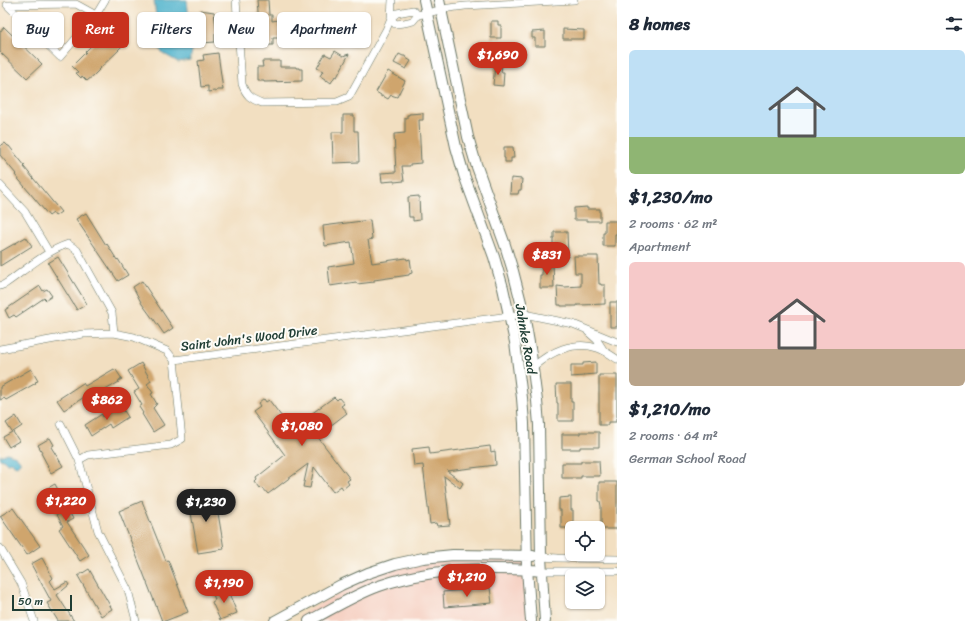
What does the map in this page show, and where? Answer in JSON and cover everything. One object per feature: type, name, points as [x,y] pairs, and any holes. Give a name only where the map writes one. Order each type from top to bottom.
[{"type":"main road","name":"Jahnke Road","points":[[424,0],[422,14],[456,147],[464,175],[494,257],[502,284],[518,363],[524,417],[527,569],[531,621]]},
{"type":"main road","name":"Jahnke Road","points":[[440,5],[464,120],[472,150],[505,245],[524,314],[533,367],[539,425],[541,556],[546,621]]},
{"type":"main road","points":[[275,621],[341,585],[368,573],[395,564],[423,558],[453,555],[541,556]]},
{"type":"main road","points":[[308,621],[366,591],[406,578],[428,573],[460,570],[527,569],[542,571]]},
{"type":"street","points":[[98,12],[105,0]]},
{"type":"street","points":[[236,0],[242,84],[245,91],[252,99],[262,103],[337,102],[349,97],[386,30],[391,18],[392,0]]},
{"type":"street","points":[[391,18],[395,24],[413,21],[422,14],[440,5],[450,8],[465,3],[574,0]]},
{"type":"street","points":[[5,2],[60,57],[72,43]]},
{"type":"street","points":[[5,2],[76,4],[91,12]]},
{"type":"street","points":[[391,18],[397,13],[413,10],[422,14]]},
{"type":"street","points":[[0,185],[25,212],[49,252]]},
{"type":"street","points":[[0,286],[5,284],[49,252],[60,246],[68,244],[77,250],[112,313],[114,333]]},
{"type":"street","name":"Saint John's Wood Drive","points":[[0,349],[83,334],[114,333],[134,337],[167,351],[174,360],[524,314],[566,322],[617,342]]},
{"type":"street","points":[[583,328],[597,340],[605,351]]},
{"type":"street","points":[[533,367],[558,351],[568,347],[585,345],[605,351],[617,359]]},
{"type":"street","points":[[79,460],[88,455],[171,445],[182,439],[174,360]]},
{"type":"street","points":[[61,424],[79,460],[98,531],[128,590],[136,621]]},
{"type":"street","points":[[0,548],[21,583],[34,621]]},
{"type":"street","points":[[541,556],[558,558],[617,559]]},
{"type":"street","points":[[542,571],[617,572]]},
{"type":"shaded area","points":[[532,553],[530,582],[534,621],[301,621],[300,615],[384,568],[433,555]]},
{"type":"green space","points":[[231,575],[232,585],[213,594],[208,583],[211,578]]},
{"type":"water","points":[[154,0],[187,0],[188,12],[155,12]]},
{"type":"water","points":[[160,48],[192,48],[192,51],[190,60],[178,62],[160,50]]},
{"type":"water","points":[[7,453],[16,456],[20,461],[17,466],[12,462],[7,463],[0,459],[0,455]]},
{"type":"building","points":[[257,0],[268,0],[269,12],[258,12]]},
{"type":"building","points":[[200,10],[214,12],[214,42],[206,43],[206,12],[200,12]]},
{"type":"building","points":[[269,15],[272,15],[272,21],[277,20],[277,38],[273,38],[273,45],[269,45]]},
{"type":"building","points":[[491,21],[498,21],[498,25],[501,25],[501,38],[491,38]]},
{"type":"building","points":[[4,27],[12,35],[12,48],[26,48],[42,64],[27,78],[0,52],[0,32]]},
{"type":"building","points":[[563,29],[584,30],[584,39],[563,39]]},
{"type":"building","points":[[545,31],[545,46],[535,46],[535,38],[532,38],[532,32]]},
{"type":"building","points":[[89,48],[120,48],[87,81],[76,73],[78,72],[72,66]]},
{"type":"building","points":[[335,51],[343,56],[349,54],[337,77],[335,76],[331,83],[327,80],[325,81],[325,79],[320,76],[323,71],[317,68],[325,54],[331,57]]},
{"type":"building","points":[[218,53],[223,90],[208,92],[208,86],[201,87],[198,61],[204,60],[203,55]]},
{"type":"building","points":[[399,54],[405,56],[411,61],[406,69],[394,63]]},
{"type":"building","points":[[262,61],[280,61],[280,67],[296,67],[302,69],[302,81],[257,81],[257,67],[263,67]]},
{"type":"building","points":[[495,65],[502,65],[501,72],[504,72],[503,86],[493,85]]},
{"type":"building","points":[[388,71],[405,81],[397,97],[391,95],[388,99],[383,96],[381,97],[381,95],[376,92]]},
{"type":"building","points":[[423,113],[423,120],[419,120],[421,163],[410,164],[410,166],[402,166],[404,181],[382,182],[381,173],[396,172],[394,134],[405,133],[405,118],[407,118],[407,115]]},
{"type":"building","points":[[343,115],[354,115],[354,131],[358,131],[359,162],[333,163],[332,132],[343,132]]},
{"type":"building","points":[[5,143],[9,146],[25,166],[24,167],[61,212],[55,216],[53,213],[49,216],[15,175],[16,174],[0,155],[0,146]]},
{"type":"building","points":[[504,147],[513,147],[514,158],[511,158],[511,162],[505,162]]},
{"type":"building","points":[[511,178],[522,179],[521,190],[519,190],[518,194],[510,194]]},
{"type":"building","points":[[419,196],[420,220],[413,221],[413,217],[409,217],[408,197]]},
{"type":"building","points":[[587,207],[587,209],[600,209],[600,221],[574,220],[574,208]]},
{"type":"building","points":[[86,213],[106,245],[107,244],[128,275],[118,281],[76,219]]},
{"type":"building","points":[[370,220],[372,239],[368,240],[372,263],[406,258],[407,260],[410,259],[412,273],[409,275],[374,280],[374,282],[357,284],[356,282],[330,286],[328,267],[354,263],[351,242],[325,246],[323,226]]},
{"type":"building","points":[[605,221],[617,221],[615,246],[603,246]]},
{"type":"building","points":[[554,232],[567,232],[568,257],[553,257]]},
{"type":"building","points":[[26,237],[32,246],[0,266],[0,252]]},
{"type":"building","points":[[574,256],[598,256],[599,284],[605,285],[605,304],[577,306],[558,305],[557,286],[581,286],[581,273],[575,273]]},
{"type":"building","points":[[58,257],[87,304],[77,310],[48,263]]},
{"type":"building","points":[[542,263],[553,263],[554,288],[540,288]]},
{"type":"building","points":[[142,281],[173,328],[164,334],[142,304],[133,287]]},
{"type":"building","points":[[40,286],[43,291],[47,289],[52,296],[46,300],[44,298],[16,317],[14,315],[9,318],[5,310]]},
{"type":"building","points":[[610,302],[617,302],[617,327],[610,327]]},
{"type":"building","points":[[596,362],[596,374],[571,377],[571,365],[583,365],[583,363]]},
{"type":"building","points":[[141,363],[151,381],[147,384],[153,393],[151,394],[157,404],[153,408],[164,425],[153,432],[139,407],[142,405],[134,392],[139,389],[128,371]]},
{"type":"building","points":[[31,369],[38,381],[35,382],[36,383],[6,400],[4,398],[0,400],[0,387]]},
{"type":"building","points":[[114,369],[122,379],[95,396],[92,392],[64,410],[57,400],[83,383],[85,386]]},
{"type":"building","points":[[599,375],[617,375],[617,418],[616,422],[608,422],[608,425],[599,425]]},
{"type":"building","points":[[556,384],[571,384],[573,421],[558,421]]},
{"type":"building","points":[[334,397],[337,400],[339,398],[344,404],[341,406],[347,413],[317,436],[350,479],[347,481],[349,484],[343,489],[341,486],[333,492],[314,467],[310,488],[303,487],[308,464],[268,494],[262,487],[260,489],[255,482],[257,480],[256,478],[285,455],[253,412],[260,407],[258,404],[264,399],[266,402],[269,400],[291,429]]},
{"type":"building","points":[[121,406],[128,417],[111,428],[109,424],[91,436],[85,425],[102,414],[103,417]]},
{"type":"building","points":[[16,416],[22,426],[13,432],[19,441],[9,447],[3,437],[12,432],[6,423]]},
{"type":"building","points":[[580,432],[599,432],[599,447],[562,449],[562,434],[580,434]]},
{"type":"building","points":[[50,438],[54,445],[51,447],[63,466],[51,473],[38,445]]},
{"type":"building","points":[[490,446],[491,452],[495,451],[496,465],[447,471],[463,483],[460,488],[444,476],[450,525],[437,526],[436,523],[430,524],[423,465],[414,466],[412,449],[429,447],[430,454]]},
{"type":"building","points":[[581,461],[599,461],[600,476],[562,478],[562,463],[581,463]]},
{"type":"building","points":[[599,482],[617,482],[617,529],[605,529],[605,521],[601,521],[601,506],[599,501]]},
{"type":"building","points":[[55,484],[73,519],[67,522],[89,555],[80,561],[59,529],[63,526],[44,490]]},
{"type":"building","points":[[194,489],[196,498],[215,495],[224,549],[198,553],[187,490]]},
{"type":"building","points":[[571,497],[573,521],[565,521],[565,528],[561,528],[559,498]]},
{"type":"building","points":[[142,501],[166,561],[168,560],[188,612],[165,621],[162,621],[119,511]]},
{"type":"building","points":[[13,508],[40,546],[27,555],[0,516]]},
{"type":"building","points":[[42,558],[53,578],[50,581],[55,589],[67,582],[69,585],[57,595],[74,621],[58,621],[47,603],[51,601],[31,564]]},
{"type":"building","points":[[89,569],[112,609],[101,616],[78,576]]},
{"type":"building","points":[[227,588],[237,613],[220,620],[212,602],[215,600],[213,594]]},
{"type":"building","points":[[490,588],[492,603],[444,607],[443,592]]}]
